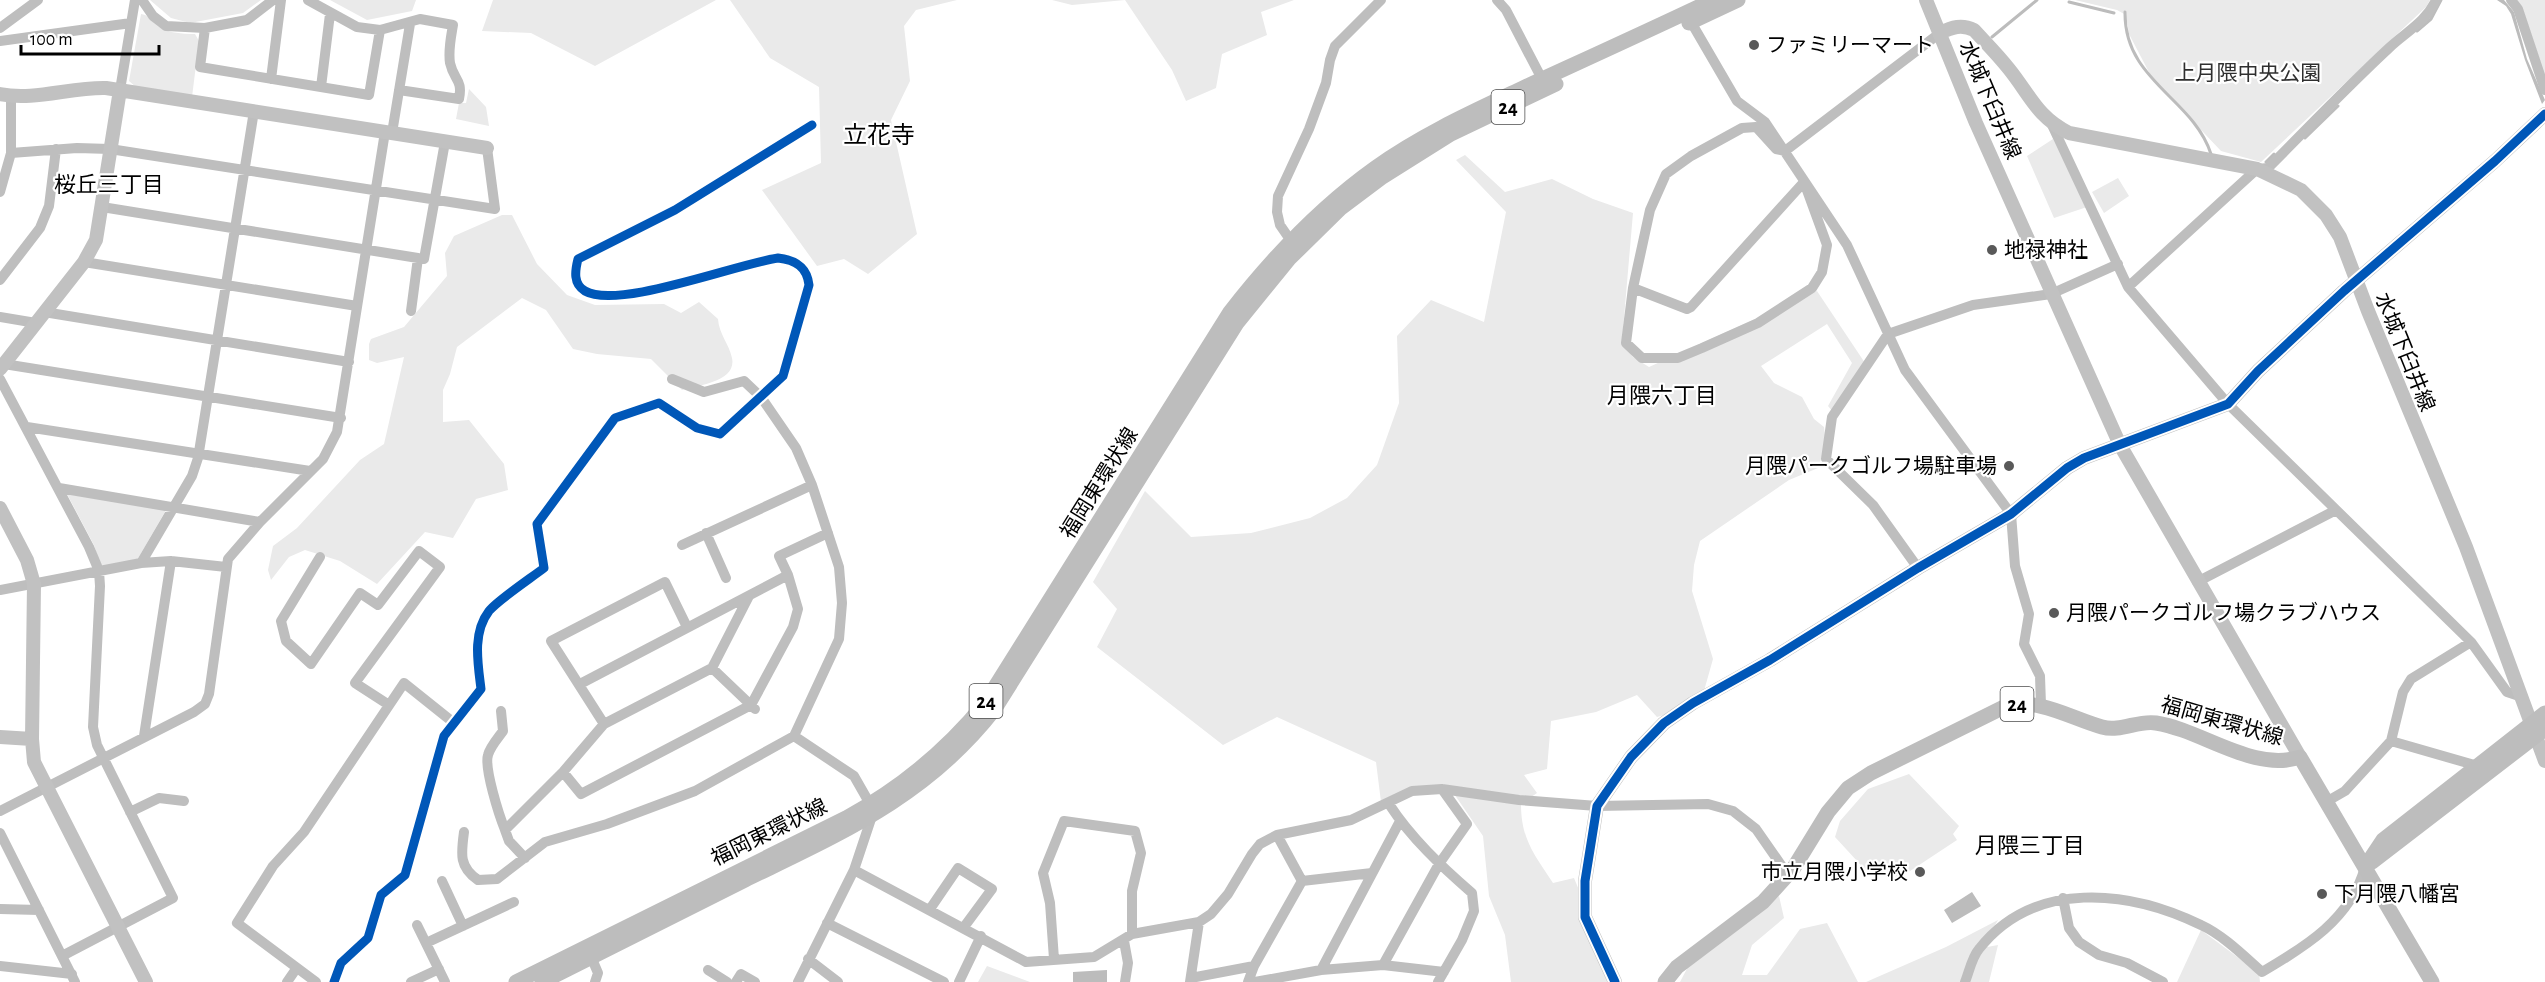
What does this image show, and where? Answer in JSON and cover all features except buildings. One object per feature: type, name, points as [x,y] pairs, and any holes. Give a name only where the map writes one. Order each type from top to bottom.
[{"type":"main road","name":"福岡東環状線","points":[[871,810],[937,756],[954,740],[985,703],[1230,312],[1260,273],[1291,240],[1334,200],[1375,168],[1446,124],[1713,0]]},
{"type":"main road","name":"福岡東環状線","points":[[516,982],[589,952],[871,810],[928,777],[961,749],[994,710],[1237,323],[1288,259],[1341,208],[1381,178],[1462,129],[1738,0]]},
{"type":"main road","name":"福岡東環状線","points":[[1788,875],[1810,844],[1828,812],[1848,788],[1870,773],[2006,706],[2028,703],[2042,705],[2111,729],[2142,722],[2168,725],[2230,749],[2275,762],[2300,757],[2432,982]]},
{"type":"main road","points":[[2365,867],[2391,850],[2537,730],[2545,713]]},
{"type":"main road","points":[[2365,867],[2383,840],[2478,765],[2537,730]]},
{"type":"main road","name":"24","points":[[1665,982],[1677,968],[1763,902],[1788,875]]},
{"type":"main road","name":"福岡東環状線","points":[[542,982],[589,952]]},
{"type":"street","points":[[0,28],[38,0]]},
{"type":"street","points":[[2,366],[84,262],[96,240],[135,0]]},
{"type":"street","points":[[142,0],[153,16],[166,26],[204,28],[247,20],[273,0]]},
{"type":"street","points":[[271,79],[281,0]]},
{"type":"street","points":[[308,0],[357,27],[380,30],[410,24],[420,19],[453,25],[449,48],[451,64],[461,86],[459,99],[399,90]]},
{"type":"street","points":[[1291,240],[1280,225],[1277,212],[1278,196],[1309,129],[1326,83],[1329,60],[1335,46],[1381,0]]},
{"type":"street","points":[[1497,0],[1506,10],[1542,79]]},
{"type":"street","name":"水城下臼井線","points":[[1926,0],[1976,123],[2120,445],[2300,757]]},
{"type":"street","points":[[2128,286],[2257,169],[2268,168],[2388,49],[2422,22],[2436,0]]},
{"type":"street","points":[[2511,0],[2518,9],[2545,90]]},
{"type":"street","points":[[321,87],[330,14]]},
{"type":"street","points":[[1690,22],[1737,100],[1765,122],[1847,245],[1905,370],[2011,514],[2015,566],[2029,614],[2024,644],[2040,676],[2042,705]]},
{"type":"street","points":[[0,41],[131,23]]},
{"type":"street","points":[[0,811],[205,704],[209,694],[226,567],[234,550],[330,449],[341,417],[376,190],[399,90],[410,24]]},
{"type":"street","name":"水城下臼井線","points":[[1940,33],[1952,27],[1967,26],[1974,30],[2010,70],[2032,103],[2052,125],[2086,138],[2257,169],[2301,190],[2316,204],[2340,237],[2466,547],[2522,697],[2537,730],[2545,761]]},
{"type":"street","points":[[204,28],[200,68],[369,95],[380,30]]},
{"type":"street","points":[[1804,183],[1827,245],[1822,272],[1812,288],[1758,323],[1678,358],[1642,358],[1626,343],[1633,288],[1650,210],[1666,174],[1691,156],[1742,128],[1756,127],[1776,149],[1785,151],[1940,33]]},
{"type":"street","points":[[0,192],[11,153],[6,95],[89,88],[120,90],[487,148],[495,209],[110,149],[56,149],[11,153]]},
{"type":"street","points":[[141,564],[192,476],[199,454],[254,111]]},
{"type":"street","points":[[1615,982],[1585,917],[1585,880],[1597,806],[1631,757],[1664,723],[1693,703],[1770,660],[1918,568],[2011,514],[2067,468],[2084,458],[2220,409],[2228,404],[2258,371],[2545,114]]},
{"type":"street","points":[[2052,125],[2128,286],[2228,404],[2471,642],[2507,692],[2522,697]]},
{"type":"street","points":[[334,982],[341,963],[368,938],[381,895],[405,875],[444,736],[481,689],[477,654],[479,637],[489,612],[544,568],[537,524],[615,418],[659,403],[697,428],[720,434],[783,376],[809,285],[808,276],[801,265],[789,259],[762,260],[629,295],[597,296],[584,291],[577,284],[575,272],[578,259],[675,210],[812,126]]},
{"type":"street","points":[[102,207],[424,259],[445,142]]},
{"type":"street","points":[[0,280],[40,228],[49,206],[56,149]]},
{"type":"street","points":[[1633,288],[1687,309],[1691,308],[1804,183]]},
{"type":"street","points":[[411,311],[418,258]]},
{"type":"street","points":[[84,262],[357,306]]},
{"type":"street","points":[[1918,568],[1873,505],[1825,456],[1832,417],[1888,334],[1973,305],[2051,294],[2118,264]]},
{"type":"street","points":[[0,317],[40,318],[217,341],[349,362]]},
{"type":"street","points":[[2,366],[341,417]]},
{"type":"street","points":[[0,379],[89,546],[99,571],[93,727],[102,758],[173,898],[62,956]]},
{"type":"street","points":[[464,832],[462,858],[464,868],[478,880],[497,879],[545,842],[607,824],[695,791],[794,736],[839,639],[842,603],[839,567],[812,485],[796,448],[761,397],[744,381],[704,392],[672,379]]},
{"type":"street","points":[[27,427],[310,471]]},
{"type":"street","points":[[682,544],[812,485]]},
{"type":"street","points":[[59,488],[260,522]]},
{"type":"street","points":[[0,508],[27,560],[34,584],[32,739],[34,762],[146,982]]},
{"type":"street","points":[[2197,582],[2336,510]]},
{"type":"street","points":[[706,533],[726,578]]},
{"type":"street","points":[[563,772],[581,794],[753,707],[793,627],[798,609],[788,575],[779,556],[828,533]]},
{"type":"street","points":[[320,557],[281,621],[286,641],[311,664],[360,593],[378,605],[419,551],[440,567],[355,683],[389,705]]},
{"type":"street","points":[[0,590],[141,564],[171,561],[226,567]]},
{"type":"street","points":[[144,736],[171,561]]},
{"type":"street","points":[[580,684],[788,575]]},
{"type":"street","points":[[604,724],[551,641],[665,582],[687,627]]},
{"type":"street","points":[[505,830],[563,772],[604,724],[712,668],[749,596]]},
{"type":"street","points":[[2326,802],[2345,791],[2391,741],[2403,692],[2411,679],[2471,642]]},
{"type":"street","points":[[712,668],[753,707]]},
{"type":"street","points":[[316,982],[237,922],[273,866],[304,832],[404,683],[454,723]]},
{"type":"street","points":[[501,711],[504,721],[503,731],[490,750],[487,766],[498,812],[509,842],[525,858]]},
{"type":"street","points":[[794,736],[854,776],[871,810],[854,870],[798,982]]},
{"type":"street","points":[[0,737],[32,739]]},
{"type":"street","points":[[2391,741],[2478,765]]},
{"type":"street","points":[[854,870],[1026,962],[1094,957],[1128,938],[1199,922],[1212,914],[1228,894],[1260,844],[1277,835],[1351,820],[1389,804],[1412,791],[1442,789],[1519,800],[1597,806],[1708,804],[1733,811],[1756,829],[1788,875]]},
{"type":"street","points":[[1383,965],[1439,864],[1467,824],[1442,789]]},
{"type":"street","points":[[130,812],[159,798],[184,801]]},
{"type":"street","points":[[1389,804],[1400,821],[1439,864],[1472,893],[1474,911],[1462,940],[1438,982]]},
{"type":"street","points":[[1054,960],[1050,903],[1043,873],[1064,821],[1134,831],[1141,853],[1132,891],[1125,982]]},
{"type":"street","points":[[1321,970],[1400,821]]},
{"type":"street","points":[[0,833],[74,978]]},
{"type":"street","points":[[1277,835],[1302,882]]},
{"type":"street","points":[[0,856],[12,856]]},
{"type":"street","points":[[1965,982],[1978,950],[2007,921],[2038,906],[2063,898],[2098,897],[2151,906],[2202,925],[2263,977],[2321,935],[2360,887],[2365,867]]},
{"type":"street","points":[[930,909],[958,868],[992,888],[964,927]]},
{"type":"street","points":[[1302,882],[1372,873]]},
{"type":"street","points":[[442,881],[463,926]]},
{"type":"street","points":[[1248,982],[1254,966],[1302,882]]},
{"type":"street","points":[[2063,898],[2069,928],[2079,942],[2099,955],[2127,963],[2163,982]]},
{"type":"street","points":[[426,943],[514,902]]},
{"type":"street","points":[[0,909],[39,910]]},
{"type":"street","points":[[1199,922],[1190,980],[1254,966]]},
{"type":"street","points":[[827,923],[944,982]]},
{"type":"street","points":[[417,925],[445,982]]},
{"type":"street","points":[[959,982],[981,936]]},
{"type":"street","points":[[589,952],[598,973],[595,982]]},
{"type":"street","points":[[808,959],[838,982]]},
{"type":"street","points":[[1256,982],[1321,970],[1383,965],[1444,972]]},
{"type":"street","points":[[0,966],[74,978]]},
{"type":"street","points":[[287,982],[296,969]]},
{"type":"street","points":[[411,982],[439,969]]},
{"type":"street","points":[[708,970],[727,982]]},
{"type":"street","points":[[736,982],[741,974],[755,982]]},
{"type":"green space","points":[[150,0],[261,0],[243,13],[190,23],[171,18]]},
{"type":"green space","points":[[330,0],[416,0],[412,11],[367,20]]},
{"type":"green space","points":[[493,0],[716,0],[595,66],[531,33],[482,31]]},
{"type":"green space","points":[[730,0],[957,0],[916,10],[904,26],[910,81],[891,120],[917,234],[868,274],[844,259],[817,266],[762,190],[821,163],[819,87],[770,58]]},
{"type":"green space","points":[[1052,0],[1125,0],[1072,5]]},
{"type":"green space","points":[[1125,0],[1294,0],[1261,12],[1267,35],[1222,54],[1216,88],[1186,101],[1172,70]]},
{"type":"green space","name":"上月隈中央公園","points":[[2075,0],[2430,0],[2426,7],[2261,162],[2221,151],[2152,78],[2129,34],[2126,15],[2117,10]]},
{"type":"green space","points":[[2517,0],[2545,0],[2545,78]]},
{"type":"green space","points":[[141,14],[167,31],[195,34],[199,41],[192,97],[136,87],[129,81]]},
{"type":"green space","points":[[469,89],[486,107],[489,126],[456,119],[459,103],[466,103]]},
{"type":"green space","points":[[2053,139],[2087,207],[2054,218],[2027,156]]},
{"type":"green space","points":[[1465,155],[1505,192],[1552,179],[1593,199],[1633,213],[1622,341],[1633,357],[1649,367],[1817,291],[1865,363],[1833,412],[1828,406],[1852,363],[1827,324],[1761,366],[1774,383],[1802,397],[1814,419],[1824,427],[1826,445],[1818,468],[1789,480],[1700,541],[1694,565],[1692,591],[1713,659],[1700,705],[1657,717],[1637,695],[1596,712],[1551,721],[1547,769],[1524,775],[1537,793],[1521,804],[1523,827],[1530,846],[1553,883],[1574,878],[1617,982],[1511,982],[1505,935],[1489,896],[1483,836],[1448,785],[1381,802],[1376,762],[1277,717],[1223,745],[1097,647],[1117,609],[1093,582],[1145,491],[1191,537],[1251,533],[1310,518],[1347,498],[1377,465],[1399,403],[1397,336],[1431,300],[1484,322],[1506,212],[1456,160]]},
{"type":"green space","points":[[2118,178],[2129,196],[2104,213],[2092,192]]},
{"type":"green space","points":[[502,215],[512,215],[537,264],[567,295],[595,305],[664,304],[681,313],[699,302],[718,319],[732,358],[729,372],[715,381],[682,390],[651,359],[597,354],[573,349],[546,310],[522,298],[457,347],[443,390],[443,422],[469,420],[504,464],[508,490],[476,499],[453,538],[425,532],[377,584],[340,561],[305,550],[289,557],[271,580],[268,570],[273,546],[297,528],[360,460],[384,444],[404,357],[377,363],[369,360],[371,339],[404,327],[447,276],[445,253],[454,236]]},
{"type":"green space","points":[[67,494],[166,510],[137,560],[101,567],[94,545]]},
{"type":"green space","points":[[1909,774],[1959,826],[1953,834],[1957,840],[1901,877],[1869,874],[1835,837],[1840,821],[1868,789]]},
{"type":"green space","points":[[1779,896],[1784,918],[1752,945],[1742,975],[1767,975],[1800,929],[1827,923],[1858,982],[1680,982],[1691,961]]},
{"type":"green space","points":[[1998,920],[1982,948],[1998,945],[1989,982],[1866,982],[1946,947]]},
{"type":"green space","points":[[2201,930],[2259,973],[2260,982],[2177,982]]},
{"type":"green space","points":[[987,966],[1030,982],[978,982]]},
{"type":"shaded area","points":[[2497,0],[2504,0],[2514,12],[2527,59],[2545,100],[2542,104],[2511,14],[2506,6]]},
{"type":"shaded area","points":[[1972,892],[1981,906],[1952,923],[1944,910]]},
{"type":"shaded area","points":[[1107,970],[1107,982],[1073,982],[1073,972]]},
{"type":"waterway","points":[[1992,37],[2037,0]]},
{"type":"waterway","points":[[2417,31],[2431,19],[2441,0]]},
{"type":"waterway","points":[[2069,2],[2114,13]]},
{"type":"waterway","points":[[2125,12],[2128,36],[2135,55],[2147,72],[2190,118],[2211,154]]},
{"type":"waterway","points":[[2305,138],[2338,106]]},
{"type":"waterway","points":[[2266,162],[2274,154]]},
{"type":"cycle path","points":[[1615,982],[1585,917],[1585,881],[1597,806],[1631,757],[1664,723],[1693,703],[1770,660],[1918,568],[2011,514],[2067,468],[2084,458],[2228,404],[2258,371],[2344,291],[2495,161],[2545,114]]},
{"type":"cycle path","points":[[334,982],[341,963],[368,938],[381,895],[405,875],[444,736],[481,689],[478,639],[484,620],[489,611],[500,601],[544,568],[537,524],[615,418],[659,403],[697,428],[720,434],[783,376],[809,285],[806,273],[800,266],[778,258],[678,284],[623,295],[601,295],[585,291],[578,285],[576,273],[578,259],[675,210],[812,125]]},
{"type":"place","name":"ファミリーマート","points":[[1754,45]]},
{"type":"place","name":"地禄神社","points":[[1992,250]]},
{"type":"place","name":"月隈パークゴルフ場駐車場","points":[[2009,466]]},
{"type":"place","name":"月隈パークゴルフ場クラブハウス","points":[[2054,613]]},
{"type":"place","name":"市立月隈小学校","points":[[1920,872]]},
{"type":"place","name":"下月隈八幡宮","points":[[2322,894]]},
{"type":"district","name":"立花寺","points":[[879,135]]},
{"type":"district","name":"桜丘三丁目","points":[[109,184]]},
{"type":"district","name":"月隈六丁目","points":[[1662,395]]},
{"type":"district","name":"月隈三丁目","points":[[2030,845]]}]
